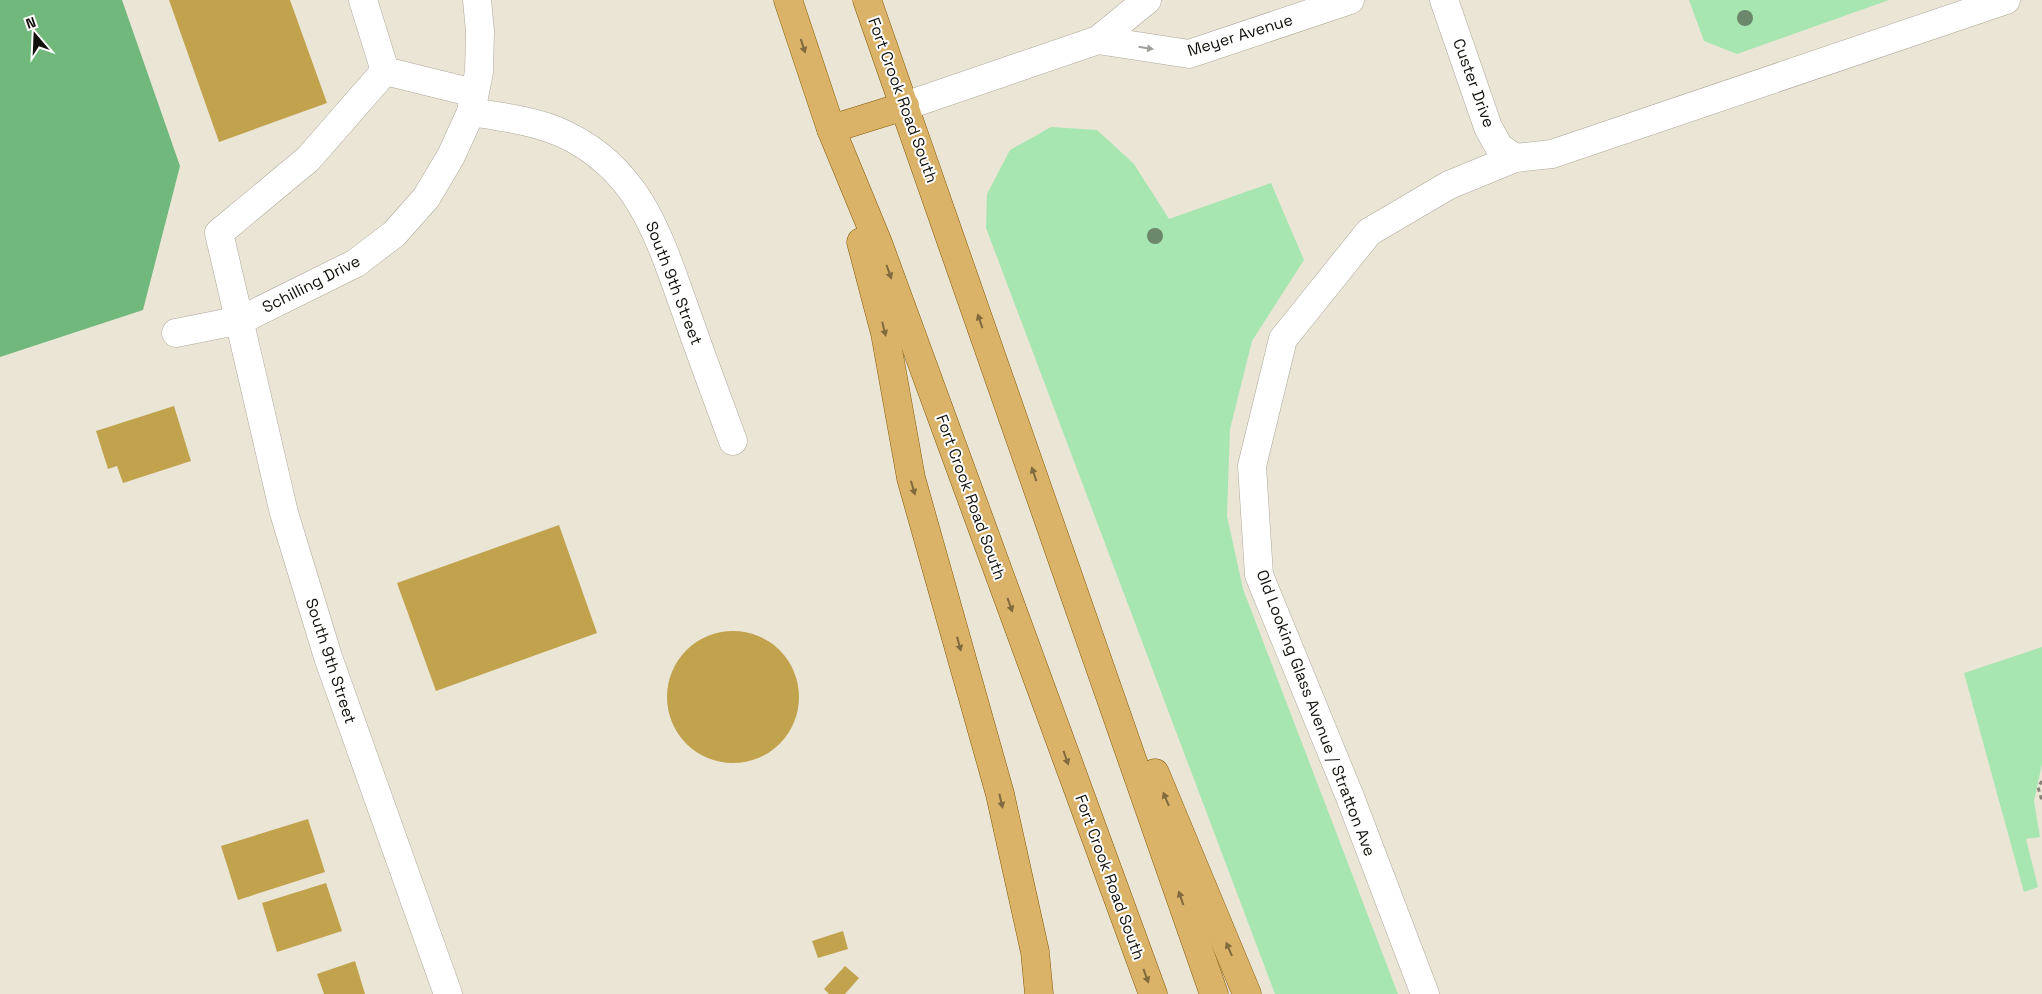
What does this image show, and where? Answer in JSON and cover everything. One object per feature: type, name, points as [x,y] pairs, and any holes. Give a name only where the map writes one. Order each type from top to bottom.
[{"type":"main road","name":"Fort Crook Road South","points":[[788,0],[831,129],[878,243],[1153,994]]},
{"type":"main road","name":"Fort Crook Road South","points":[[867,0],[1214,994]]},
{"type":"main road","points":[[905,106],[831,129],[885,332],[910,478],[1000,794],[1035,952],[1039,994]]},
{"type":"main road","points":[[1050,520],[1248,994]]},
{"type":"street","points":[[363,0],[385,71]]},
{"type":"street","name":"Schilling Drive","points":[[176,333],[241,320],[356,263],[394,234],[426,198],[451,156],[473,102],[479,72],[480,31],[477,0]]},
{"type":"street","name":"Meyer Avenue","points":[[905,106],[1098,40],[1147,0]]},
{"type":"street","name":"Meyer Avenue","points":[[1098,40],[1188,54],[1350,0]]},
{"type":"street","name":"Custer Drive","points":[[1444,0],[1488,127],[1499,147],[1515,158]]},
{"type":"street","name":"Old Looking Glass Avenue / Stratton Ave","points":[[1425,994],[1350,798],[1259,575],[1252,466],[1283,339],[1369,232],[1449,186],[1515,158],[1552,154],[2006,0]]},
{"type":"street","name":"South 9th Street","points":[[448,994],[328,656],[284,513],[241,320],[219,233],[308,159],[385,71],[566,135],[597,154],[619,173],[640,200],[658,236],[733,441]]},
{"type":"path","points":[[2042,781],[2038,787],[2042,801]]},
{"type":"green space","points":[[0,0],[122,0],[180,166],[143,310],[0,357]]},
{"type":"green space","points":[[1689,0],[1889,0],[1737,54],[1704,41]]},
{"type":"green space","points":[[1051,127],[1097,130],[1134,164],[1169,219],[1271,183],[1304,260],[1252,341],[1230,429],[1227,516],[1243,589],[1398,994],[1275,994],[986,228],[987,194],[1010,150]]},
{"type":"green space","points":[[2042,647],[2042,764],[2034,801],[2040,837],[2026,839],[2038,887],[2024,892],[1964,673]]},
{"type":"building","points":[[169,0],[290,0],[327,103],[219,142]]},
{"type":"building","points":[[174,406],[191,461],[123,483],[117,466],[108,469],[96,431]]},
{"type":"building","points":[[559,525],[597,633],[436,691],[397,583]]},
{"type":"building","points":[[733,631],[758,636],[769,642],[779,651],[788,661],[794,672],[799,697],[794,722],[788,733],[779,743],[769,752],[758,758],[733,763],[708,758],[697,752],[687,743],[678,733],[672,722],[667,697],[672,672],[678,661],[687,651],[697,642],[708,636]]},
{"type":"building","points":[[308,819],[325,872],[238,900],[221,846]]},
{"type":"building","points":[[326,883],[342,931],[277,952],[262,903]]},
{"type":"building","points":[[843,931],[848,949],[818,958],[812,941]]},
{"type":"building","points":[[355,961],[365,994],[324,994],[317,974]]},
{"type":"building","points":[[845,966],[859,978],[845,994],[829,994],[824,989]]}]
